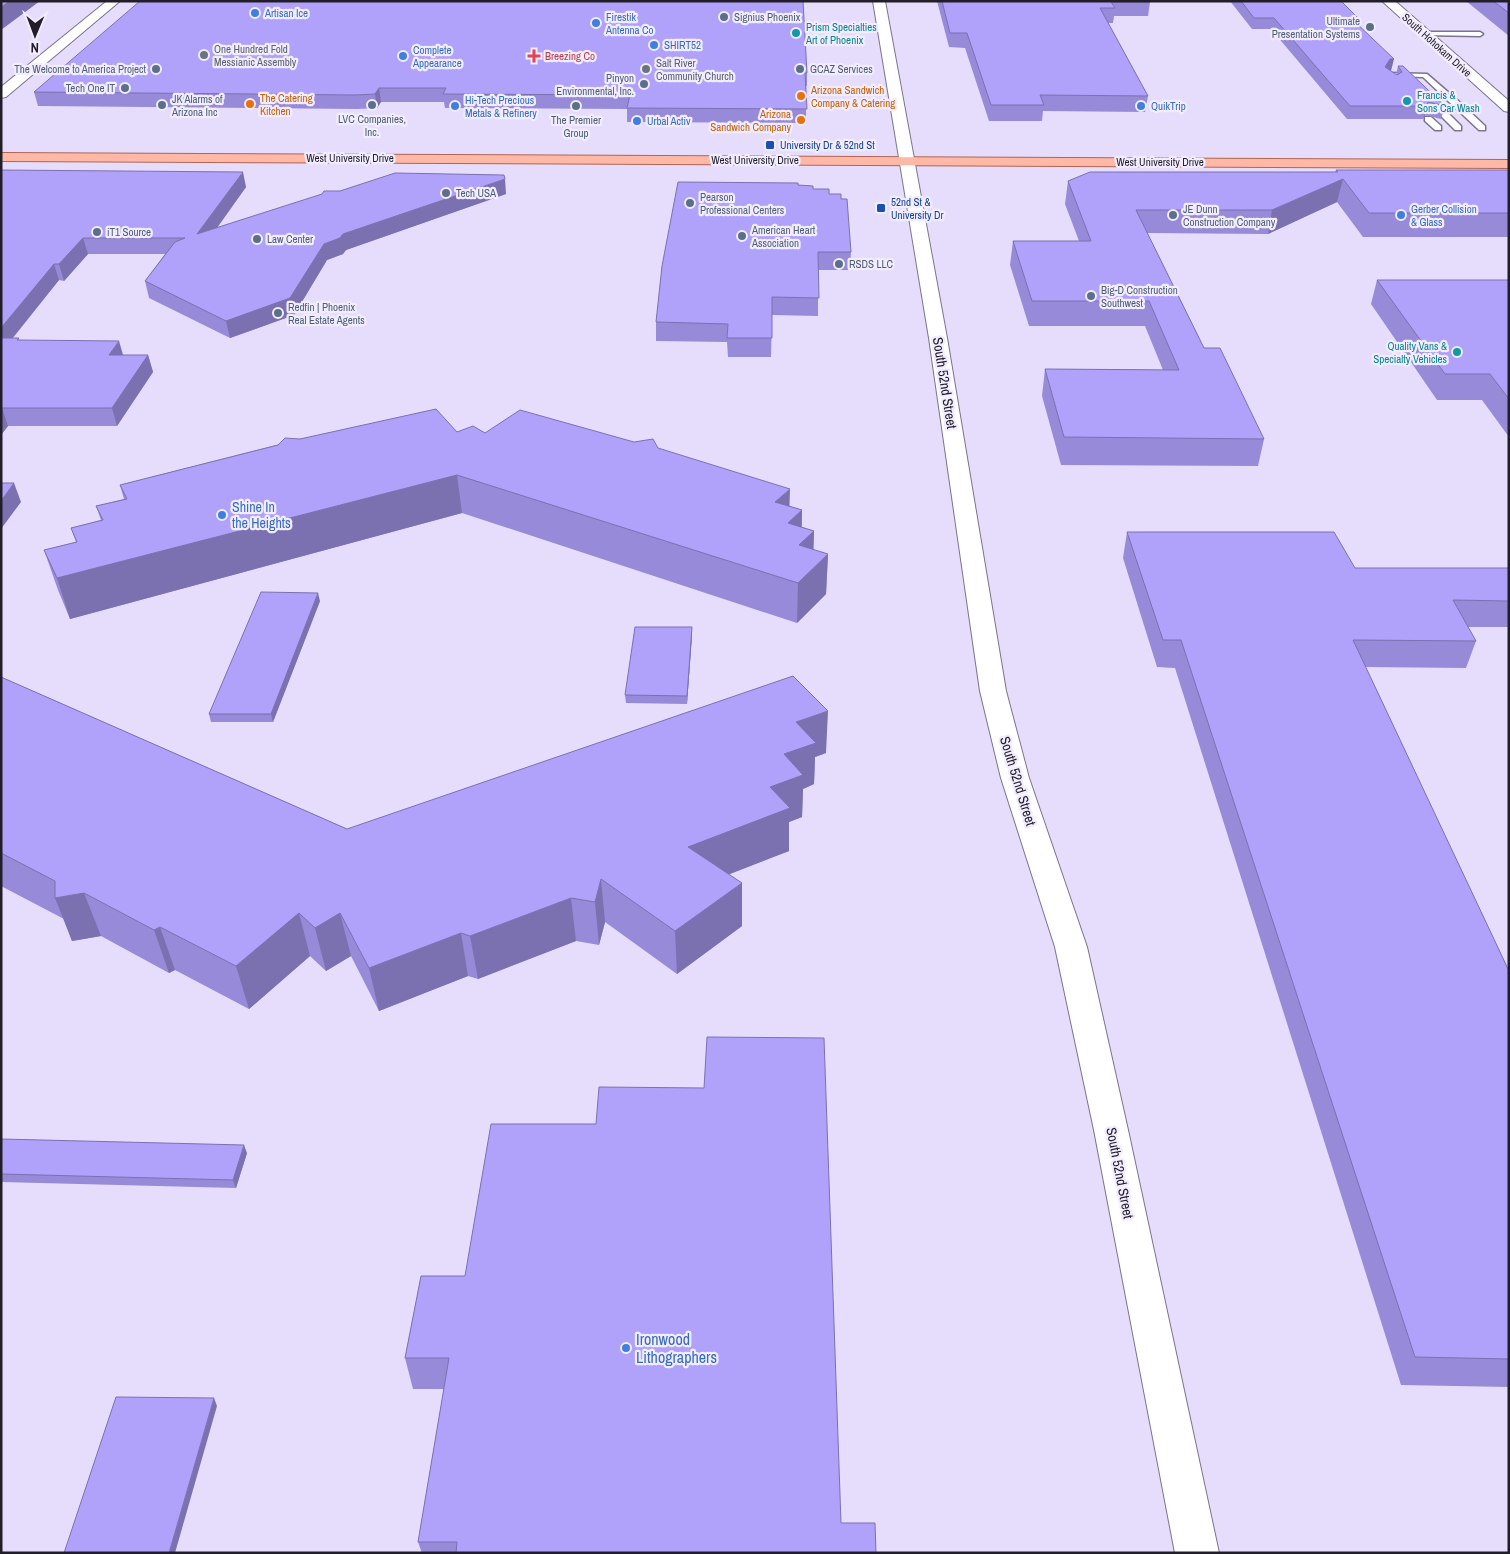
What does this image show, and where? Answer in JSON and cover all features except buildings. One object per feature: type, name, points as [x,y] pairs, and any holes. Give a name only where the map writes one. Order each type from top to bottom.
[{"type":"main road","points":[[1,94],[114,1]]},
{"type":"main road","name":"South 52nd Street","points":[[879,1],[949,406],[993,692],[1015,778],[1071,947],[1111,1130],[1197,1553]]},
{"type":"main road","name":"South Hohokam Drive","points":[[1388,1],[1509,108]]},
{"type":"main road","name":"West University Drive","points":[[1,157],[1509,164]]},
{"type":"lane","points":[[1424,34],[1480,34]]},
{"type":"lane","points":[[1393,84],[1387,78],[1388,75],[1425,75],[1482,128]]},
{"type":"lane","points":[[1423,82],[1431,79]]},
{"type":"lane","points":[[1431,79],[1427,87],[1458,128]]},
{"type":"lane","points":[[1432,96],[1469,128]]},
{"type":"lane","points":[[1428,119],[1438,128]]},
{"type":"place","name":"Artisan Ice","points":[[255,13]]},
{"type":"place","name":"Signius Phoenix","points":[[724,17]]},
{"type":"place","name":"Firestik Antenna Co","points":[[596,23]]},
{"type":"place","name":"Ultimate Presentation Systems","points":[[1370,27]]},
{"type":"place","name":"Prism Specialties Art of Phoenix","points":[[796,33]]},
{"type":"place","name":"SHIRT52","points":[[654,45]]},
{"type":"place","name":"One Hundred Fold Messianic Assembly","points":[[204,55]]},
{"type":"place","name":"Complete Appearance","points":[[403,56]]},
{"type":"place","name":"Breezing Co","points":[[534,56]]},
{"type":"place","name":"The Welcome to America Project","points":[[156,69]]},
{"type":"place","name":"Salt River Community Church","points":[[646,69]]},
{"type":"place","name":"GCAZ Services","points":[[800,69]]},
{"type":"place","name":"Pinyon Environmental, Inc.","points":[[644,84]]},
{"type":"place","name":"Tech One IT","points":[[125,88]]},
{"type":"place","name":"Arizona Sandwich Company & Catering","points":[[801,96]]},
{"type":"place","name":"Francis & Sons Car Wash","points":[[1407,101]]},
{"type":"place","name":"The Catering Kitchen","points":[[250,104]]},
{"type":"place","name":"JK Alarms of Arizona Inc","points":[[162,105]]},
{"type":"place","name":"LVC Companies, Inc.","points":[[372,105]]},
{"type":"place","name":"Hi-Tech Precious Metals & Refinery","points":[[455,106]]},
{"type":"place","name":"The Premier Group","points":[[576,106]]},
{"type":"place","name":"QuikTrip","points":[[1141,106]]},
{"type":"place","name":"Arizona Sandwich Company","points":[[801,120]]},
{"type":"place","name":"Urbal Activ","points":[[637,121]]},
{"type":"place","name":"University Dr & 52nd St","points":[[770,145]]},
{"type":"place","name":"Tech USA","points":[[446,193]]},
{"type":"place","name":"Pearson Professional Centers","points":[[690,203]]},
{"type":"place","name":"52nd St & University Dr","points":[[881,208]]},
{"type":"place","name":"JE Dunn Construction Company","points":[[1173,215]]},
{"type":"place","name":"Gerber Collision & Glass","points":[[1401,215]]},
{"type":"place","name":"iT1 Source","points":[[97,232]]},
{"type":"place","name":"American Heart Association","points":[[742,236]]},
{"type":"place","name":"Law Center","points":[[257,239]]},
{"type":"place","name":"RSDS LLC","points":[[839,264]]},
{"type":"place","name":"Big-D Construction Southwest","points":[[1091,296]]},
{"type":"place","name":"Redfin | Phoenix Real Estate Agents","points":[[278,313]]},
{"type":"place","name":"Quality Vans & Specialty Vehicles","points":[[1457,352]]},
{"type":"place","name":"Shine In the Heights","points":[[222,515]]},
{"type":"place","name":"Ironwood Lithographers","points":[[626,1348]]}]
